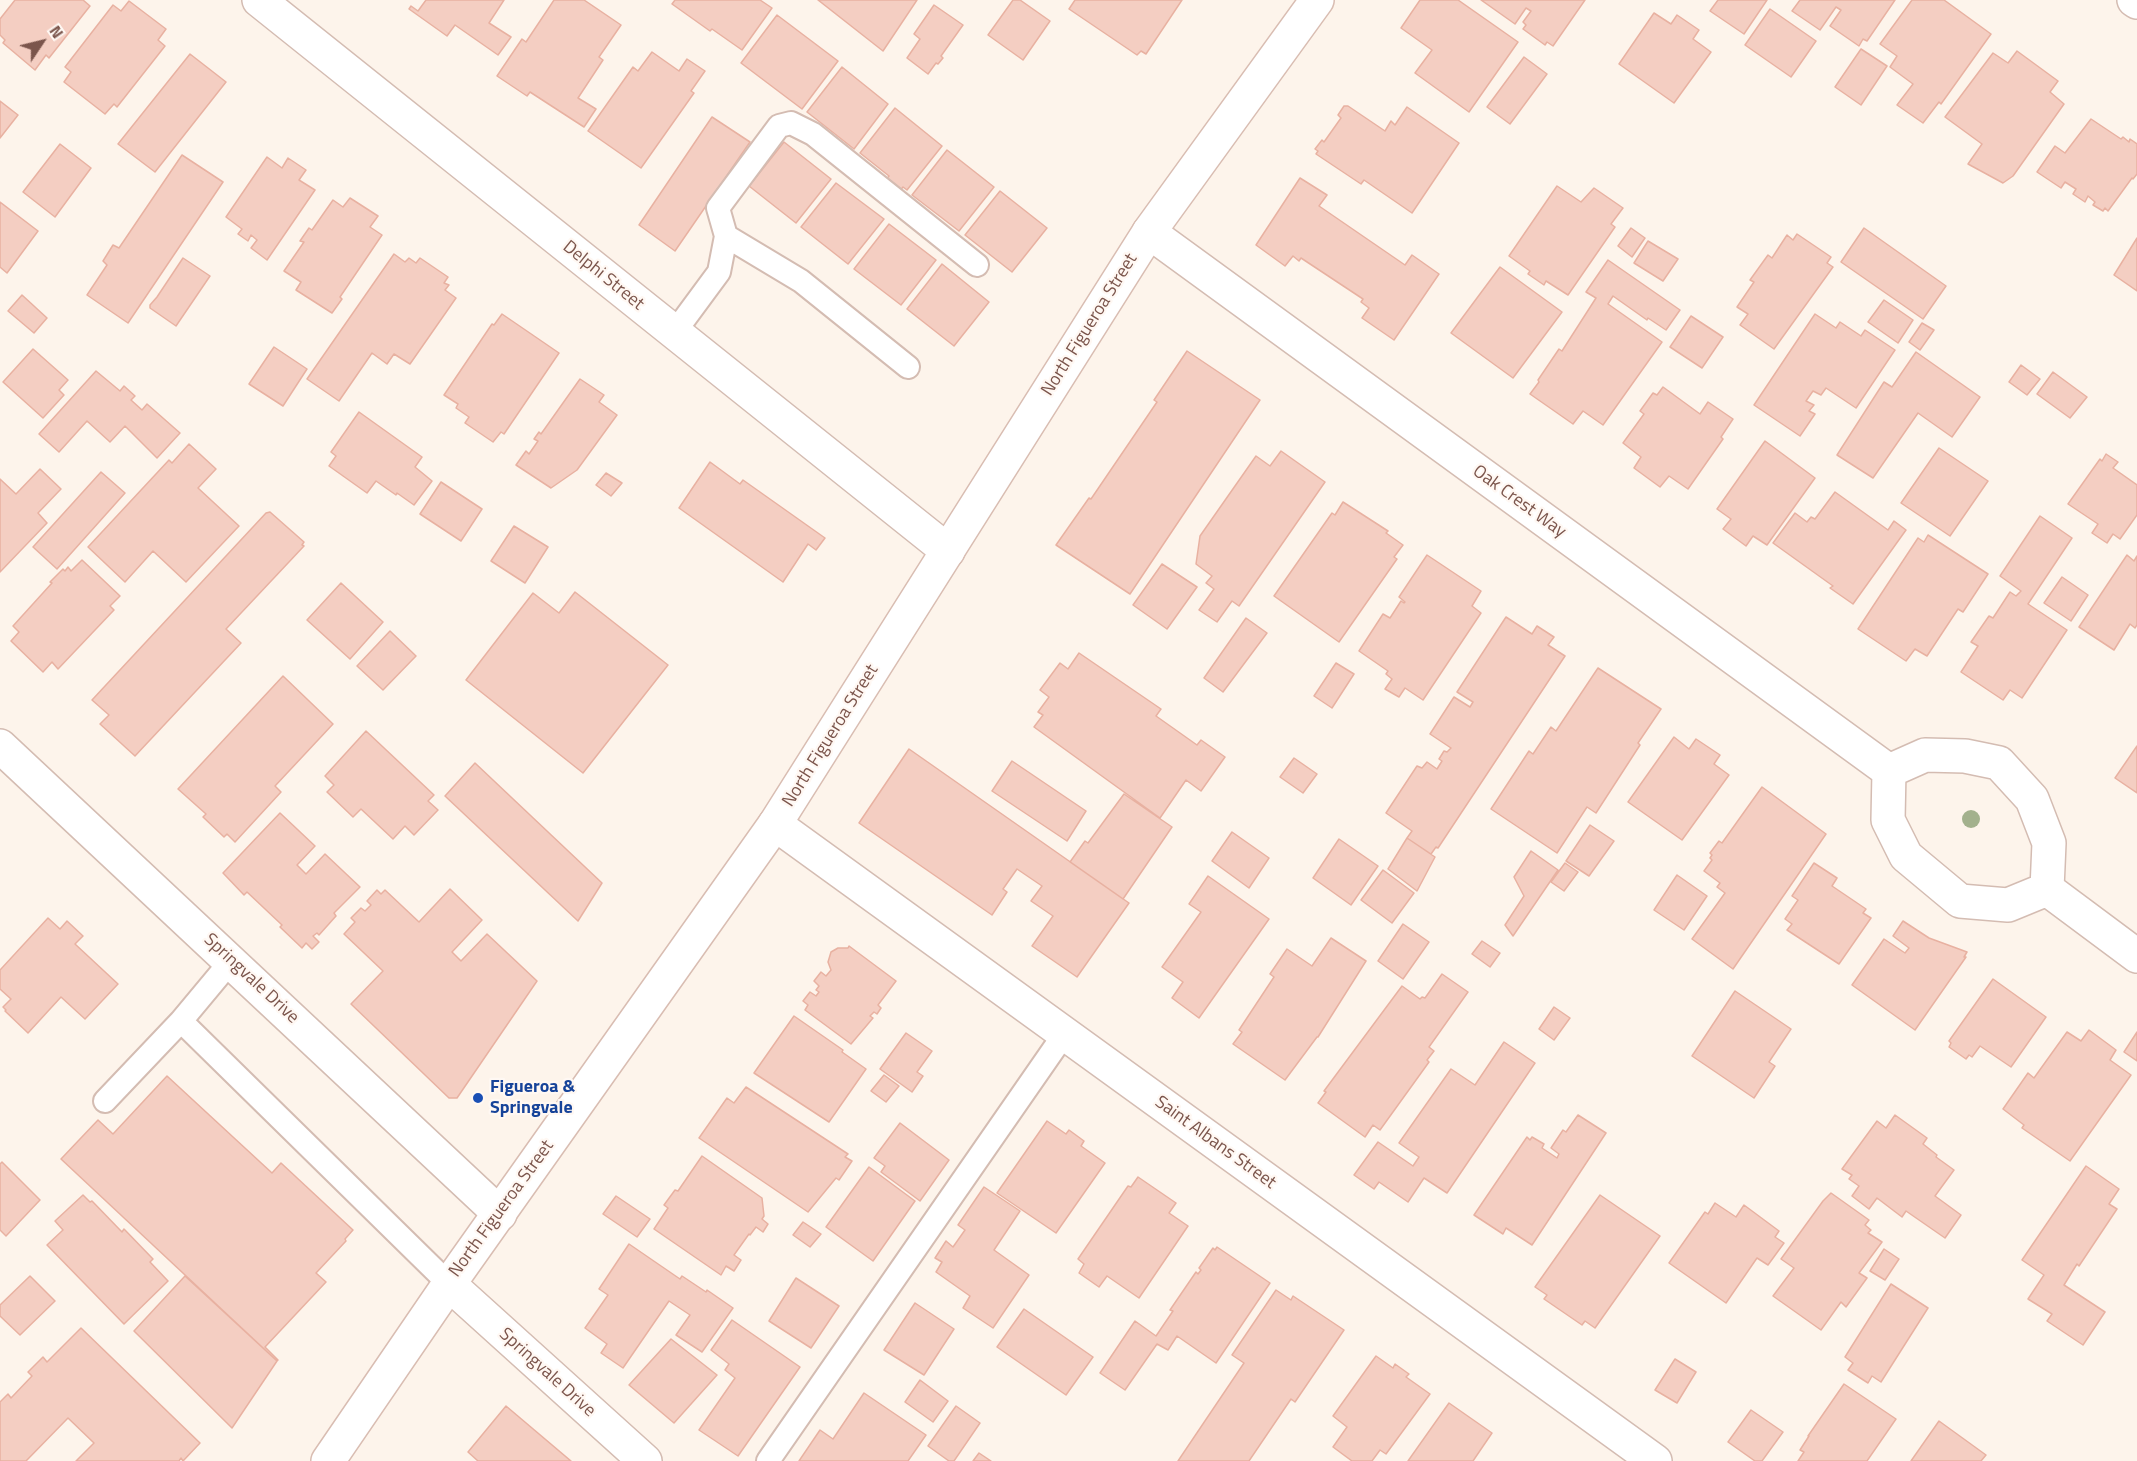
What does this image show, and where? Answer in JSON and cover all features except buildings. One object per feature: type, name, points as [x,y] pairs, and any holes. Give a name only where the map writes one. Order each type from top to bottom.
[{"type":"street","name":"Delphi Street","points":[[259,0],[948,551]]},
{"type":"street","name":"North Figueroa Street","points":[[328,1461],[449,1284],[776,824],[1149,232],[1317,0]]},
{"type":"street","name":"Oak Crest Way","points":[[1149,232],[1889,771]]},
{"type":"street","name":"Springvale Drive","points":[[0,746],[500,1214]]},
{"type":"street","points":[[1925,755],[1965,756],[1999,763],[2032,799],[2041,821],[2049,843],[2047,889],[2008,905],[1960,901],[1906,856],[1888,820],[1889,771],[1925,755]]},
{"type":"street","name":"Saint Albans Street","points":[[776,824],[1655,1461]]},
{"type":"street","points":[[2047,889],[2137,956]]},
{"type":"street","name":"Springvale Drive","points":[[449,1284],[645,1461]]},
{"type":"lane","points":[[674,333],[719,272],[726,236],[718,208],[779,126],[791,123],[813,134],[977,264]]},
{"type":"lane","points":[[726,236],[801,281],[908,367]]},
{"type":"lane","points":[[105,1101],[181,1022],[231,961]]},
{"type":"lane","points":[[181,1022],[449,1284]]},
{"type":"lane","points":[[768,1461],[1065,1034]]},
{"type":"place","name":"Figueroa & Springvale","points":[[478,1098]]}]
